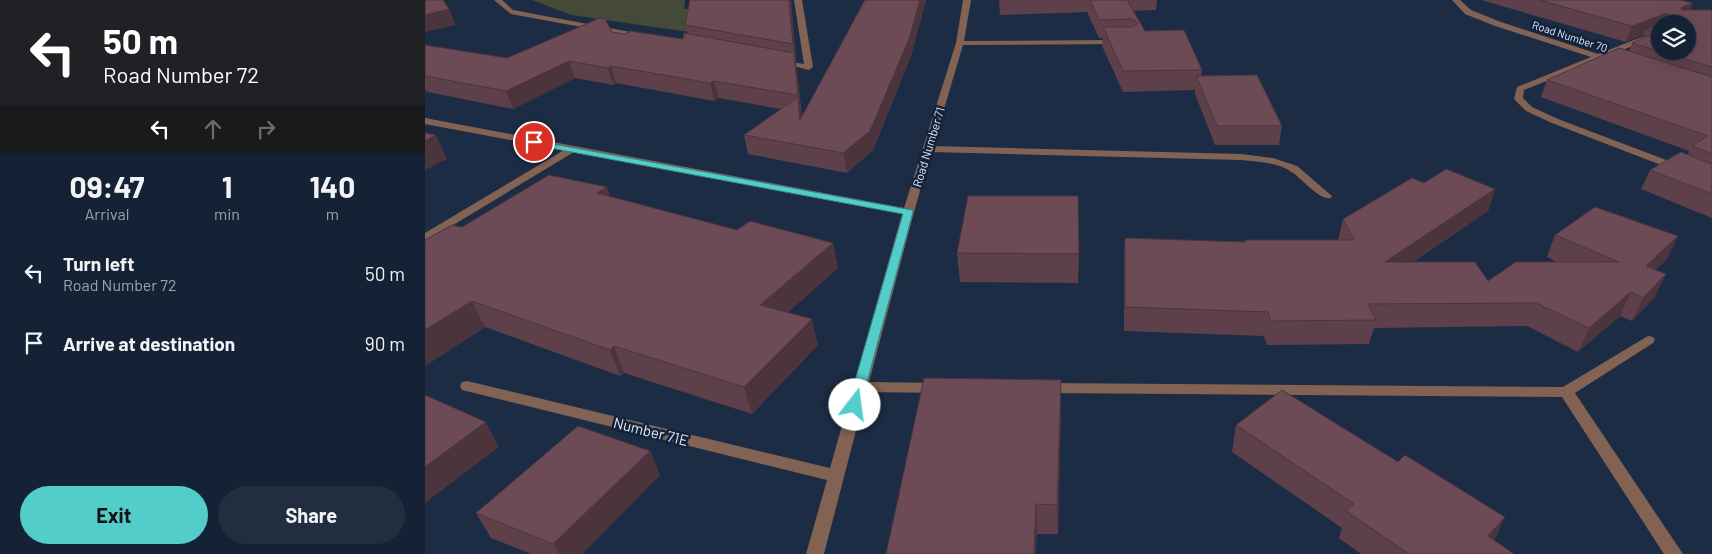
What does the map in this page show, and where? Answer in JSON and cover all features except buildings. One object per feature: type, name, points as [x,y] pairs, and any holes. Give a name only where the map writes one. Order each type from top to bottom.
[{"type":"street","points":[[497,0],[511,12],[645,37]]},
{"type":"street","points":[[770,60],[809,67],[798,0]]},
{"type":"street","name":"Road Number 71","points":[[815,554],[908,212],[960,43],[967,0]]},
{"type":"street","name":"Road Number 70","points":[[1456,0],[1468,12],[1498,24],[1617,63]]},
{"type":"street","points":[[1651,36],[1520,89],[1518,99],[1529,109],[1546,117],[1684,171]]},
{"type":"street","points":[[960,43],[1131,42]]},
{"type":"street","points":[[425,121],[908,212]]},
{"type":"street","points":[[928,149],[1241,157],[1273,161],[1293,168],[1327,196]]},
{"type":"street","points":[[425,238],[571,150]]},
{"type":"street","points":[[1029,388],[1566,392],[1647,340]]},
{"type":"street","name":"Number 71E","points":[[467,386],[835,476]]},
{"type":"street","points":[[860,387],[959,388]]},
{"type":"street","points":[[1566,392],[1674,554]]},
{"type":"green space","points":[[532,0],[685,0],[684,9],[781,1],[703,34],[571,15]]},
{"type":"route","points":[[534,142],[908,212],[855,405]]}]
